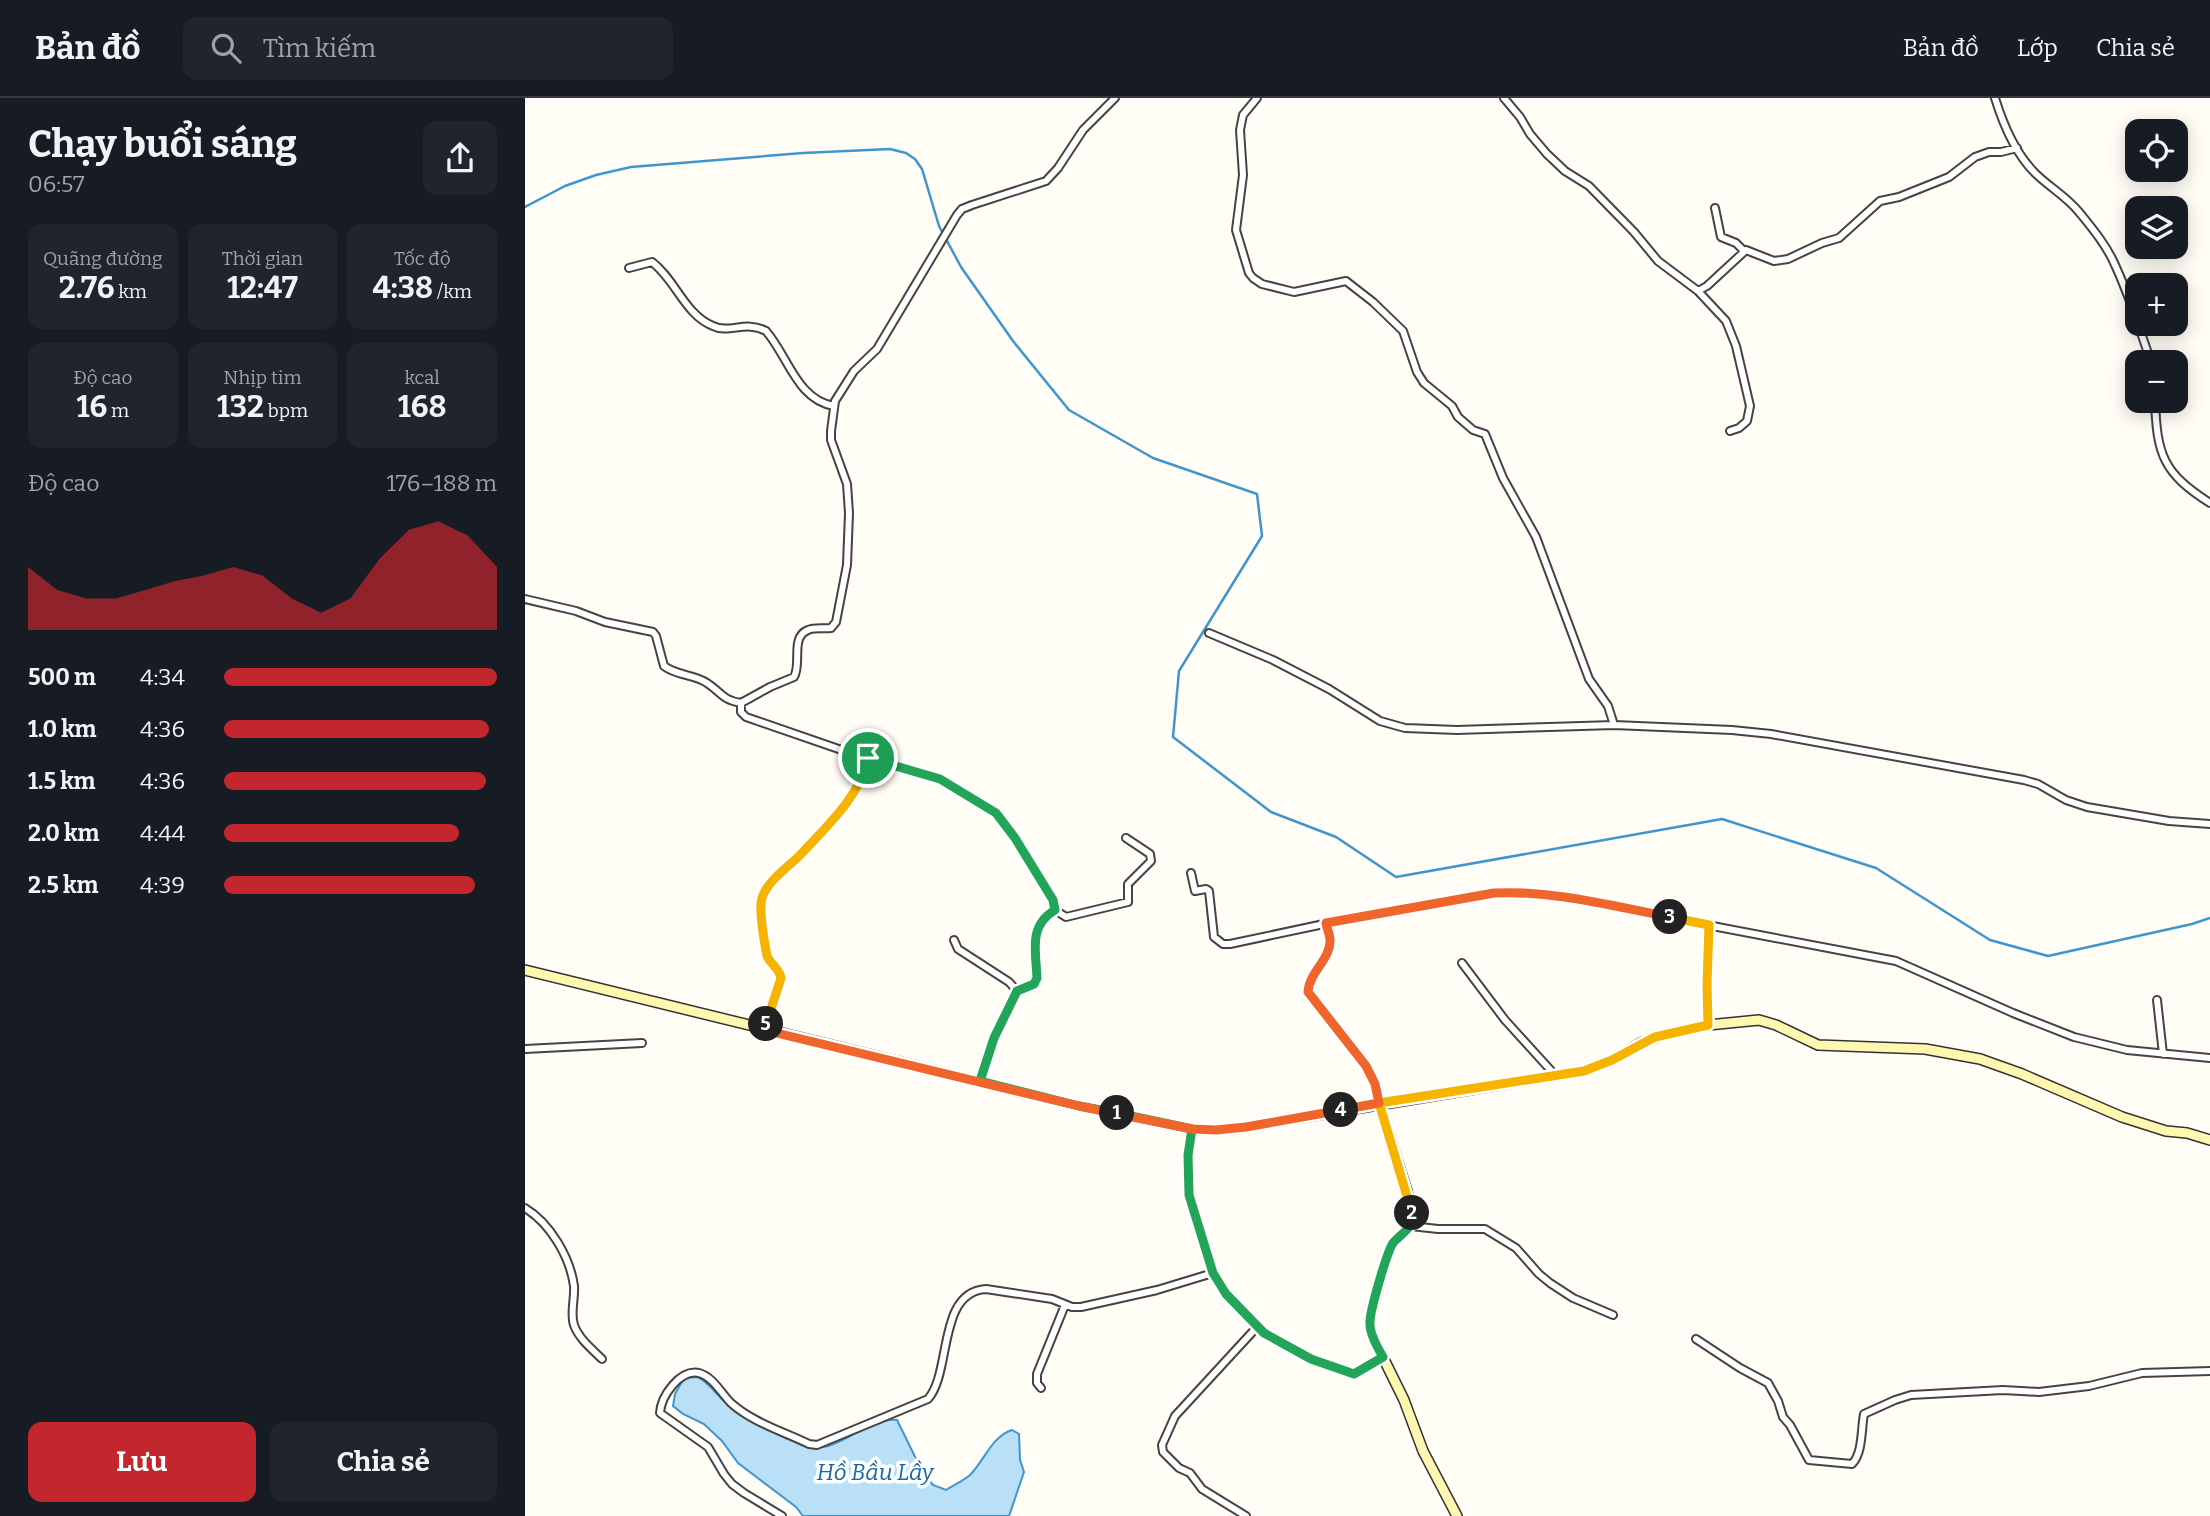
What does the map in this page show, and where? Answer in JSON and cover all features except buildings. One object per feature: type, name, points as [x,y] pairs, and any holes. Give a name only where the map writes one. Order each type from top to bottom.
[{"type":"street","points":[[525,599],[576,611],[605,622],[653,632],[664,666],[677,674],[709,684],[730,702],[741,703],[769,687],[791,679],[797,673],[799,640],[803,633],[814,628],[831,628],[836,622],[846,565],[849,513],[847,484],[831,440],[834,406],[839,393],[854,371],[877,349],[953,219],[962,209],[1046,181],[1083,130],[1115,98]]},
{"type":"street","points":[[1257,98],[1243,115],[1240,130],[1243,175],[1236,230],[1249,273],[1262,284],[1294,292],[1346,281],[1359,289],[1398,325],[1405,335],[1417,372],[1424,383],[1452,406],[1473,430],[1485,434],[1503,478],[1539,544],[1588,679],[1608,706],[1614,725]]},
{"type":"street","points":[[1504,98],[1547,154],[1565,171],[1589,186],[1658,261],[1699,290],[1727,321],[1737,346],[1750,406],[1744,424],[1730,431]]},
{"type":"street","points":[[1995,98],[2003,122],[2017,148],[2036,174],[2062,194],[2078,211],[2115,263],[2125,289]]},
{"type":"street","points":[[1699,290],[1707,286],[1744,251],[1751,251],[1770,260],[1783,260],[1839,238],[1880,201],[1907,194],[1949,177],[1975,157],[2017,148]]},
{"type":"street","points":[[1715,208],[1721,237],[1736,243],[1744,251]]},
{"type":"street","points":[[629,268],[652,262],[709,325],[722,329],[757,326],[767,331],[809,395],[822,404],[834,406]]},
{"type":"street","points":[[2156,413],[2159,445],[2166,465],[2210,503]]},
{"type":"street","points":[[1209,633],[1273,660],[1380,721],[1405,728],[1457,730],[1614,725],[1762,733],[2024,780],[2038,784],[2066,800],[2101,811],[2210,824]]},
{"type":"street","points":[[741,703],[741,712],[746,717],[940,779],[996,813],[1009,829],[1049,894],[1055,910],[1066,917],[1128,902],[1128,884],[1151,861],[1150,854],[1126,838]]},
{"type":"street","points":[[764,1030],[781,978],[780,972],[767,956],[761,901],[771,884],[851,796],[868,758]]},
{"type":"street","points":[[1191,873],[1195,891],[1209,891],[1214,937],[1223,944],[1494,893],[1557,896],[1896,961],[2074,1037],[2127,1049],[2210,1058]]},
{"type":"street","points":[[980,1081],[994,1038],[1017,991],[1036,982],[1035,935],[1038,925],[1055,910]]},
{"type":"street","points":[[1326,923],[1330,942],[1322,962],[1312,976],[1308,992],[1366,1066],[1375,1084],[1412,1210],[1411,1226],[1388,1253],[1369,1323],[1404,1400],[1423,1451],[1457,1516]]},
{"type":"street","points":[[1708,1025],[1709,925]]},
{"type":"street","points":[[954,940],[958,949],[1009,982],[1017,991]]},
{"type":"street","points":[[1462,963],[1506,1020],[1555,1074]]},
{"type":"street","points":[[525,970],[1079,1106],[1192,1129],[1246,1127],[1584,1071],[1612,1060],[1655,1037],[1708,1025],[1759,1020],[1818,1045],[1925,1049],[1964,1055],[2022,1074],[2122,1117],[2166,1131],[2210,1140]]},
{"type":"street","points":[[2157,1000],[2163,1054]]},
{"type":"street","points":[[525,1049],[642,1044]]},
{"type":"street","points":[[1192,1129],[1188,1183],[1213,1273],[1226,1294],[1257,1327],[1290,1349],[1346,1373],[1361,1371],[1383,1357]]},
{"type":"street","points":[[525,1208],[548,1228],[557,1241],[574,1285],[574,1324],[580,1336],[602,1359]]},
{"type":"street","points":[[1411,1226],[1485,1229],[1520,1251],[1550,1283],[1573,1298],[1613,1315]]},
{"type":"street","points":[[782,1516],[732,1484],[708,1447],[660,1413],[660,1405],[666,1395],[683,1376],[693,1373],[704,1376],[712,1381],[729,1401],[747,1414],[809,1444],[817,1445],[928,1399],[936,1387],[947,1336],[959,1306],[971,1293],[986,1289],[1052,1300],[1076,1307],[1157,1290],[1213,1273]]},
{"type":"street","points":[[1041,1388],[1037,1382],[1037,1374],[1065,1305]]},
{"type":"street","points":[[1246,1516],[1202,1489],[1190,1473],[1179,1468],[1163,1452],[1162,1445],[1175,1416],[1257,1327]]},
{"type":"street","points":[[1696,1339],[1768,1383],[1783,1417],[1809,1460],[1852,1464],[1858,1454],[1864,1415],[1904,1396],[2003,1390],[2039,1392],[2089,1386],[2142,1373],[2210,1371]]},
{"type":"water","name":"Hồ Bầu Lầy","points":[[698,1377],[742,1415],[766,1429],[807,1445],[828,1446],[879,1422],[897,1420],[923,1473],[933,1485],[946,1490],[970,1475],[993,1443],[1012,1430],[1019,1434],[1020,1460],[1024,1472],[1009,1516],[803,1516],[796,1507],[738,1463],[722,1441],[704,1424],[673,1406],[675,1394],[684,1378]]},
{"type":"waterway","points":[[525,207],[565,186],[631,167],[890,149],[906,153],[915,159],[922,169],[939,226],[961,267],[1013,341],[1069,410],[1153,458],[1257,494],[1262,536],[1179,671],[1173,737],[1271,812],[1336,837],[1396,877],[1722,819],[1876,868],[1990,940],[2048,956],[2210,918]]},
{"type":"route","points":[[868,758],[851,796],[771,884],[761,901],[767,956],[780,972],[781,978],[764,1030],[1079,1106],[1100,1109],[1192,1129],[1246,1127],[1379,1103],[1370,1072],[1308,992],[1309,982],[1322,962],[1330,942],[1326,923],[1494,893],[1517,892],[1534,892],[1709,925],[1708,1025],[1655,1037],[1612,1060],[1584,1071],[1379,1103],[1407,1191],[1413,1222],[1388,1253],[1371,1312],[1369,1323],[1383,1357],[1361,1371],[1346,1373],[1290,1349],[1264,1333],[1226,1294],[1213,1273],[1189,1195],[1188,1144],[1192,1129],[1079,1106],[980,1081],[994,1038],[1017,991],[1034,984],[1037,978],[1035,935],[1038,925],[1055,910],[1053,900],[1004,821],[996,813],[940,779],[868,758]]}]
